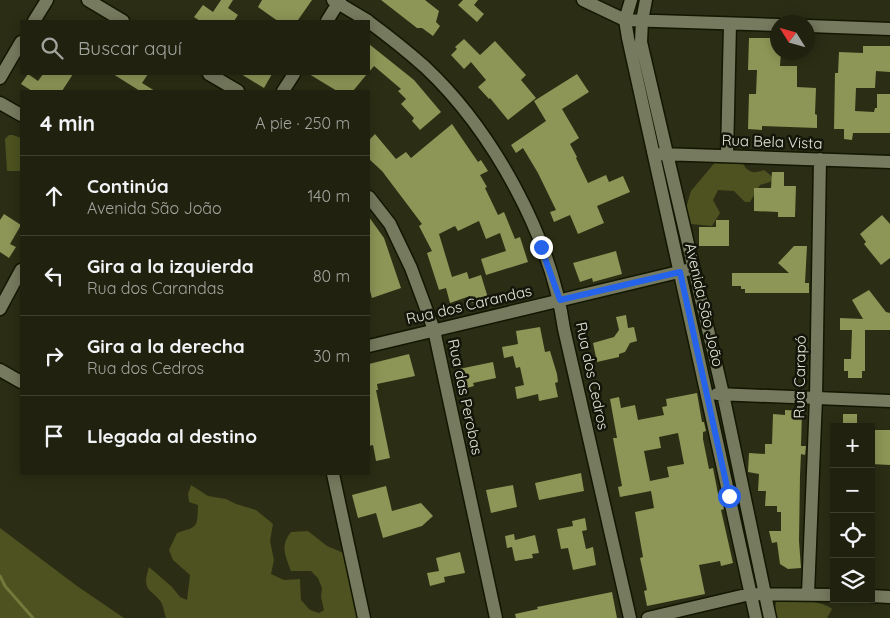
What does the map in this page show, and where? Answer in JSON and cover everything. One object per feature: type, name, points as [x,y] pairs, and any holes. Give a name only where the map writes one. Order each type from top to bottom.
[{"type":"street","points":[[35,20],[47,0]]},
{"type":"street","points":[[88,0],[121,20]]},
{"type":"street","points":[[583,0],[625,20],[770,25]]},
{"type":"street","points":[[625,20],[632,0]]},
{"type":"street","name":"Avenida São João","points":[[646,0],[642,21],[642,42],[723,394],[770,618]]},
{"type":"street","points":[[328,20],[337,1]]},
{"type":"street","name":"Rua dos Cedros","points":[[337,1],[365,20]]},
{"type":"street","name":"Avenida São João","points":[[625,20],[756,618]]},
{"type":"street","name":"Rua dos Cedros","points":[[370,24],[426,68],[473,122],[505,171],[526,212],[560,300],[564,329],[630,618]]},
{"type":"street","points":[[727,156],[730,24]]},
{"type":"street","points":[[815,26],[890,29]]},
{"type":"street","points":[[0,78],[20,44]]},
{"type":"street","points":[[211,75],[236,90]]},
{"type":"street","points":[[284,90],[293,75]]},
{"type":"street","points":[[0,102],[20,114]]},
{"type":"street","name":"Rua Bela Vista","points":[[653,154],[890,162]]},
{"type":"street","name":"Rua Carapó","points":[[808,594],[816,398],[820,160]]},
{"type":"street","name":"Rua das Perobas","points":[[370,198],[390,224],[411,268],[434,330],[496,618]]},
{"type":"street","name":"Rua dos Carandas","points":[[370,346],[693,269]]},
{"type":"street","points":[[0,308],[20,272]]},
{"type":"street","points":[[0,370],[20,381]]},
{"type":"street","points":[[707,393],[890,402]]},
{"type":"street","points":[[333,475],[364,618]]},
{"type":"street","points":[[729,496],[743,491]]},
{"type":"street","points":[[648,618],[750,594],[830,595]]},
{"type":"street","points":[[875,596],[890,597]]},
{"type":"green space","points":[[9,135],[20,138],[20,171],[7,171],[5,139]]},
{"type":"green space","points":[[717,160],[742,162],[749,170],[757,172],[764,170],[774,178],[770,182],[760,185],[750,202],[745,202],[734,191],[718,190],[713,200],[720,213],[712,226],[691,224],[686,208],[691,191]]},
{"type":"green space","points":[[191,485],[208,496],[226,499],[256,510],[273,524],[270,541],[274,560],[271,574],[284,580],[300,579],[301,600],[310,610],[319,613],[324,610],[321,597],[322,588],[318,578],[311,571],[291,571],[285,546],[291,532],[308,531],[327,546],[346,554],[352,567],[352,595],[363,618],[166,618],[161,602],[148,589],[147,575],[149,567],[172,587],[180,597],[187,600],[190,575],[173,560],[169,550],[177,533],[193,527],[196,523],[198,505],[189,502],[188,494]]},
{"type":"green space","points":[[0,528],[77,586],[124,618],[0,618]]},
{"type":"green space","points":[[779,598],[815,602],[832,609],[827,618],[774,618],[776,601]]},
{"type":"building","points":[[221,0],[233,0],[228,8],[238,15],[235,20],[198,20],[194,17],[203,5],[213,12]]},
{"type":"building","points":[[262,0],[312,0],[298,20],[277,20],[258,7]]},
{"type":"building","points":[[381,0],[425,0],[439,11],[436,22],[440,26],[433,36],[422,28],[417,28]]},
{"type":"building","points":[[463,0],[478,0],[474,5],[484,14],[477,22],[458,5]]},
{"type":"building","points":[[749,38],[770,38],[770,60],[780,60],[780,66],[797,66],[797,87],[816,88],[815,114],[817,115],[817,128],[762,126],[762,130],[748,129],[749,94],[756,94],[757,70],[748,70]]},
{"type":"building","points":[[464,39],[480,55],[495,41],[526,75],[521,80],[536,98],[508,120],[478,87],[486,80],[471,62],[464,69],[451,55],[457,49],[455,47]]},
{"type":"building","points":[[370,45],[414,80],[441,112],[420,130],[412,121],[414,118],[401,104],[406,99],[398,91],[401,89],[374,66],[370,71]]},
{"type":"building","points":[[863,46],[890,46],[890,72],[876,71],[875,88],[856,88],[855,111],[874,112],[875,108],[877,108],[877,94],[890,94],[890,133],[853,133],[852,140],[844,139],[844,129],[834,129],[835,73],[838,73],[839,52],[863,53]]},
{"type":"building","points":[[577,74],[589,92],[562,109],[579,138],[570,144],[576,158],[588,183],[606,175],[609,182],[623,176],[630,192],[597,206],[604,223],[578,234],[570,215],[554,222],[550,212],[556,210],[538,173],[523,148],[516,153],[511,145],[546,121],[534,101]]},
{"type":"building","points":[[27,75],[38,81],[42,75],[72,75],[63,90],[30,90],[21,84]]},
{"type":"building","points":[[115,75],[147,75],[142,83],[153,90],[138,90]]},
{"type":"building","points":[[243,75],[271,75],[264,88]]},
{"type":"building","points":[[311,75],[366,75],[354,90],[335,90]]},
{"type":"building","points":[[452,124],[478,162],[481,160],[488,171],[480,175],[487,187],[485,188],[498,215],[504,212],[515,239],[520,237],[528,262],[486,275],[481,259],[506,251],[500,233],[486,239],[479,221],[458,231],[455,226],[439,234],[452,277],[467,272],[469,279],[481,275],[488,298],[472,303],[470,296],[450,303],[446,288],[439,290],[427,253],[432,251],[419,226],[422,224],[382,171],[370,160],[370,139],[375,134],[396,159],[406,152],[411,158]]},
{"type":"building","points":[[772,172],[784,172],[784,186],[796,186],[795,217],[778,217],[778,212],[754,211],[754,188],[771,188]]},
{"type":"building","points":[[4,214],[20,224],[10,244],[16,247],[9,258],[0,252],[0,220]]},
{"type":"building","points":[[882,215],[890,224],[890,258],[881,265],[864,244],[866,242],[860,234]]},
{"type":"building","points":[[370,218],[384,238],[401,288],[372,298],[370,291]]},
{"type":"building","points":[[716,220],[729,220],[729,246],[699,246],[699,227],[716,227]]},
{"type":"building","points":[[794,246],[807,246],[805,283],[809,283],[809,293],[745,293],[745,289],[741,289],[741,286],[732,286],[732,273],[789,273],[778,263]]},
{"type":"building","points":[[616,251],[622,274],[593,282],[592,278],[580,282],[573,263]]},
{"type":"building","points":[[869,290],[886,312],[890,313],[890,330],[865,330],[865,371],[862,371],[862,378],[848,378],[848,371],[844,371],[844,359],[851,359],[852,330],[840,330],[840,318],[863,319],[852,300]]},
{"type":"building","points":[[626,315],[628,328],[634,327],[637,341],[630,343],[625,352],[619,354],[619,357],[597,362],[593,343],[614,337],[619,330],[616,317]]},
{"type":"building","points":[[540,327],[545,352],[550,351],[557,374],[558,382],[555,383],[558,397],[539,401],[538,394],[517,399],[515,387],[524,385],[520,367],[516,368],[513,356],[504,358],[502,347],[518,344],[516,331]]},
{"type":"building","points":[[409,354],[415,376],[377,384],[378,390],[376,390],[390,458],[376,461],[373,445],[370,446],[370,364]]},
{"type":"building","points":[[493,362],[496,378],[473,383],[474,386],[463,389],[459,369]]},
{"type":"building","points":[[697,393],[702,422],[704,422],[706,431],[703,432],[703,439],[709,469],[713,468],[719,499],[721,499],[724,509],[721,510],[733,563],[721,566],[720,561],[699,565],[705,594],[647,606],[644,591],[647,590],[640,558],[643,557],[635,512],[654,508],[651,491],[620,497],[618,487],[622,486],[613,438],[617,438],[610,399],[619,397],[621,408],[635,405],[638,420],[664,415],[662,407],[667,406],[666,399]],"holes":[[[678,433],[684,464],[667,467],[669,477],[650,481],[644,451],[661,448],[659,437]]]},
{"type":"building","points":[[785,410],[802,411],[801,446],[806,446],[805,455],[801,454],[800,475],[799,541],[801,568],[788,569],[780,564],[777,542],[772,543],[769,531],[781,531],[781,512],[777,512],[777,506],[765,506],[766,491],[758,491],[759,474],[748,472],[749,453],[765,454],[765,444],[772,444],[773,414],[785,415]]},
{"type":"building","points":[[843,414],[857,414],[857,423],[843,423]]},
{"type":"building","points":[[875,430],[890,430],[890,465],[875,464]]},
{"type":"building","points":[[581,473],[584,491],[539,500],[535,483]]},
{"type":"building","points":[[513,485],[517,507],[491,513],[486,490]]},
{"type":"building","points":[[386,486],[392,511],[421,503],[433,516],[422,526],[383,538],[376,513],[358,518],[352,495]]},
{"type":"building","points":[[585,518],[587,530],[582,531],[586,549],[593,547],[596,565],[573,570],[568,548],[561,549],[557,529],[573,526],[572,521]]},
{"type":"building","points":[[514,534],[515,540],[535,535],[539,553],[532,554],[533,558],[515,561],[512,547],[507,548],[505,536]]},
{"type":"building","points":[[460,552],[465,573],[444,577],[445,582],[430,586],[427,573],[439,571],[436,558]]},
{"type":"building","points":[[612,592],[617,618],[516,618],[515,614],[538,609],[537,607]]},
{"type":"waterway","points":[[0,576],[5,586],[33,618]]},
{"type":"route","points":[[541,247],[560,300],[680,272],[729,496]]}]
